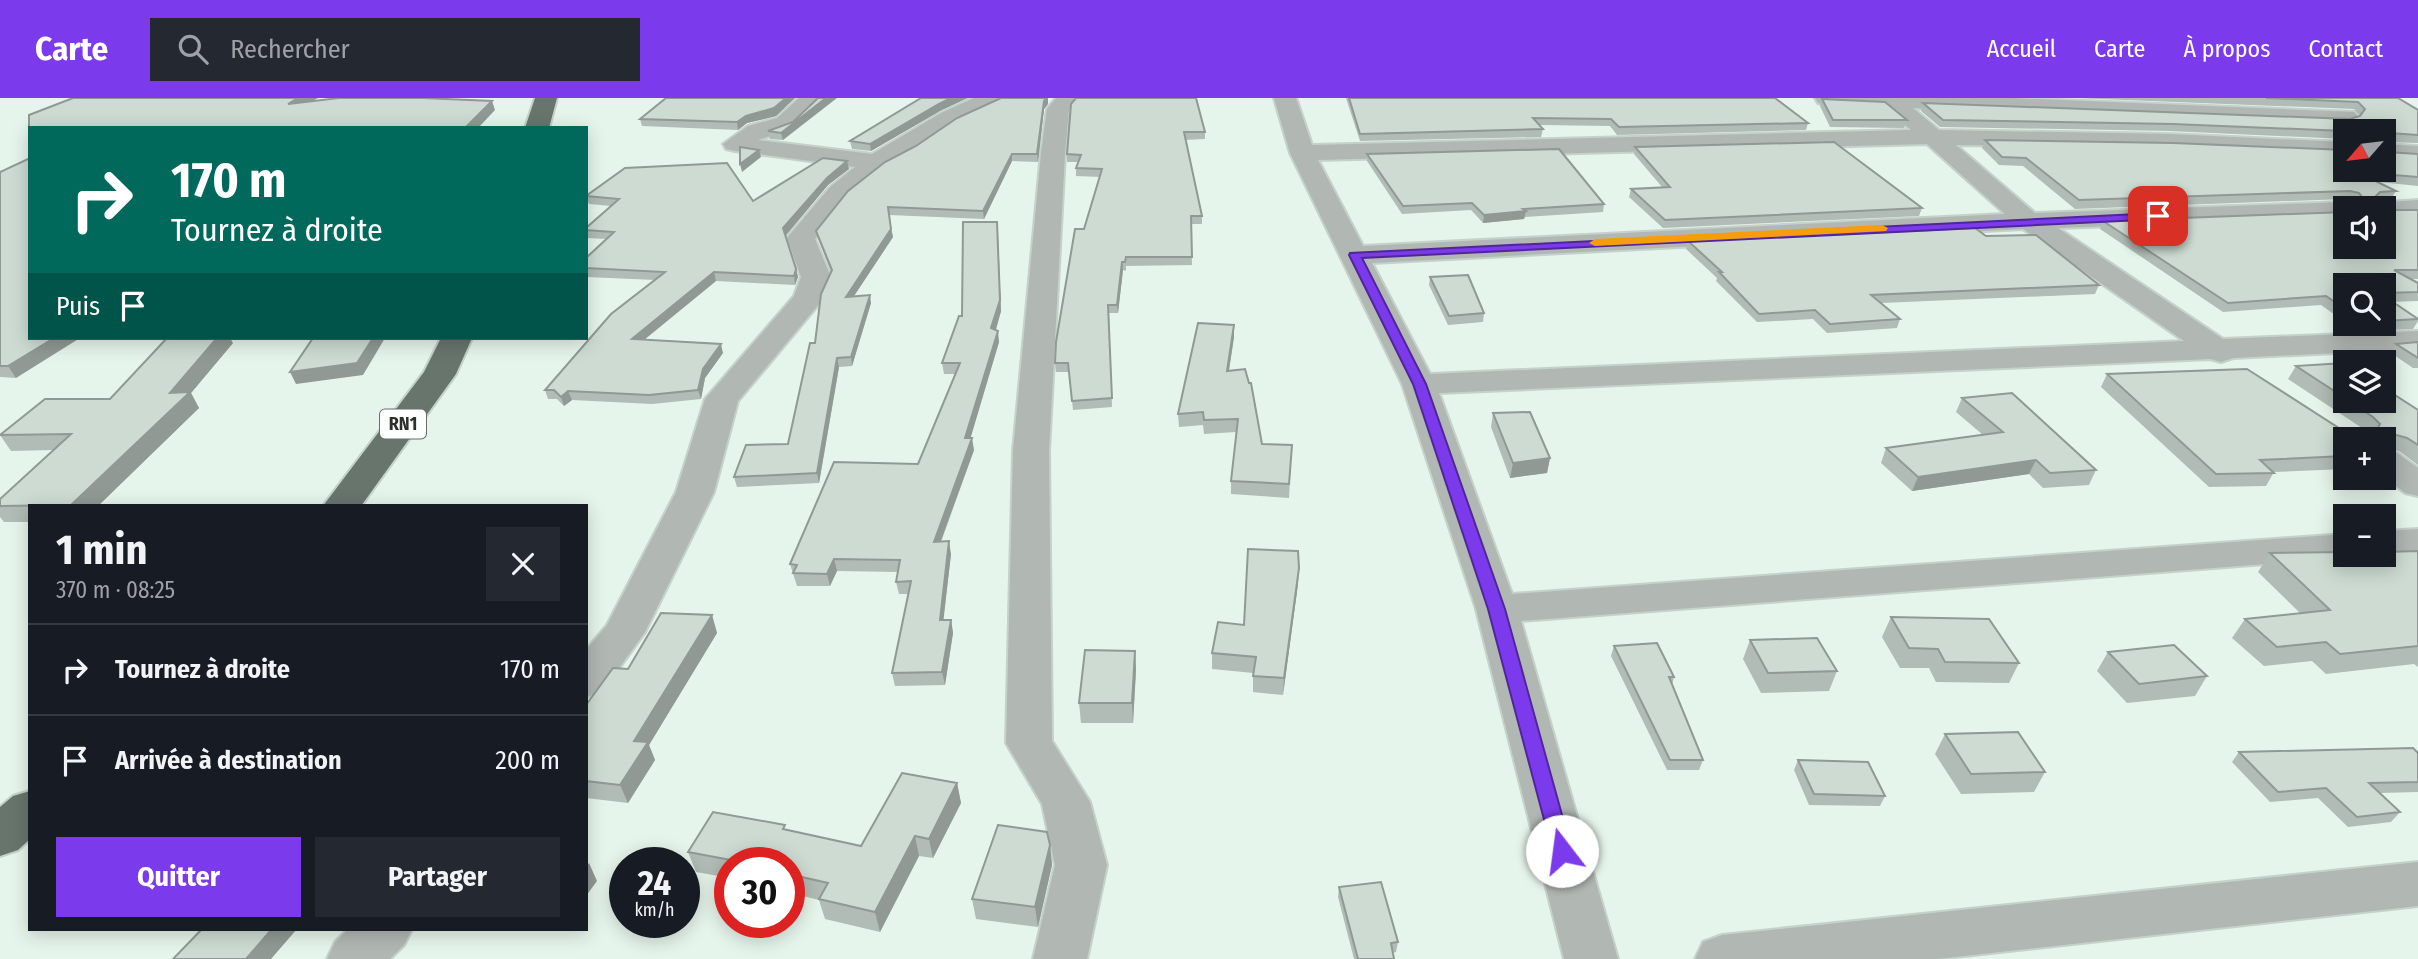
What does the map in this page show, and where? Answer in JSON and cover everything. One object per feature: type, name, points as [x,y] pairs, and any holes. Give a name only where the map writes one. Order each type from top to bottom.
[{"type":"highway","points":[[538,126],[547,98]]},
{"type":"highway","name":"RN1","points":[[343,504],[440,374],[455,340]]},
{"type":"highway","points":[[0,836],[28,812]]},
{"type":"street","points":[[812,98],[785,123],[756,131],[735,144],[876,162]]},
{"type":"street","points":[[588,678],[624,632],[695,492],[722,400],[808,298],[816,277],[801,238],[839,192],[876,162],[907,146],[949,118],[992,98]]},
{"type":"street","points":[[1060,959],[1081,865],[1066,802],[1029,743],[1031,465],[1053,153],[1058,109],[1069,98]]},
{"type":"street","points":[[1285,98],[1302,153],[1419,384],[1497,609],[1591,959]]},
{"type":"street","points":[[1826,98],[2346,117]]},
{"type":"street","points":[[1891,100],[2029,221],[2249,371]]},
{"type":"street","points":[[1302,153],[1933,137],[2169,141],[2333,148]]},
{"type":"street","points":[[2396,152],[2418,153]]},
{"type":"street","points":[[2396,209],[2418,208]]},
{"type":"street","points":[[1354,255],[2029,221],[2333,210]]},
{"type":"street","points":[[1419,384],[2418,340]]},
{"type":"street","points":[[2396,469],[2418,485]]},
{"type":"street","points":[[2396,542],[2418,541]]},
{"type":"street","points":[[1497,609],[2333,547]]},
{"type":"street","points":[[1722,959],[2418,884]]},
{"type":"street","points":[[354,959],[383,931]]},
{"type":"building","points":[[73,98],[298,98],[288,104],[339,98],[492,101],[467,126],[29,126],[29,115]]},
{"type":"building","points":[[666,98],[786,98],[774,108],[746,116],[737,122],[640,119]]},
{"type":"building","points":[[818,98],[826,98],[781,133],[768,131],[793,122]]},
{"type":"building","points":[[921,98],[951,98],[870,144],[850,141]]},
{"type":"building","points":[[1001,98],[1046,98],[1037,154],[1012,154],[983,211],[888,207],[891,229],[846,297],[870,295],[851,357],[837,358],[817,473],[734,477],[746,445],[788,444],[810,343],[815,343],[821,294],[832,270],[816,231],[848,191],[885,162],[916,146],[957,118]]},
{"type":"building","points":[[1076,98],[1196,98],[1205,132],[1184,132],[1202,216],[1191,216],[1192,257],[1126,257],[1125,262],[1122,262],[1117,305],[1108,305],[1112,398],[1072,401],[1068,363],[1055,363],[1056,342],[1075,229],[1084,229],[1102,169],[1076,168],[1081,155],[1067,154],[1071,104]]},
{"type":"building","points":[[1349,98],[1775,98],[1808,123],[1619,127],[1611,119],[1533,118],[1543,129],[1360,134]]},
{"type":"building","points":[[2266,98],[2398,98],[2418,110],[2418,135],[2396,133],[2396,119],[2350,119],[2360,116],[2365,109],[2358,102]]},
{"type":"building","points":[[1822,99],[1885,102],[1907,120],[1833,120]]},
{"type":"building","points":[[1923,103],[2350,119],[2333,119],[2333,131],[2173,124],[1943,120]]},
{"type":"building","points":[[1985,140],[2173,143],[2333,150],[2333,182],[2378,182],[2396,191],[2380,192],[2376,196],[2361,196],[2350,191],[2079,200],[2026,158],[2002,157]]},
{"type":"building","points":[[1834,142],[1922,208],[1665,220],[1631,189],[1670,187],[1635,147]]},
{"type":"building","points":[[740,147],[759,150],[740,164]]},
{"type":"building","points":[[1559,149],[1604,204],[1523,209],[1526,211],[1484,215],[1472,203],[1403,206],[1367,154]]},
{"type":"building","points":[[2396,153],[2418,154],[2418,177],[2396,175]]},
{"type":"building","points":[[823,158],[847,161],[827,178],[783,228],[796,269],[794,276],[714,272],[632,339],[721,344],[703,369],[698,390],[649,395],[568,391],[561,397],[554,390],[545,390],[611,314],[665,272],[588,268],[588,256],[614,232],[588,230],[588,226],[619,199],[588,195],[625,168],[727,163],[753,201]]},
{"type":"building","points":[[28,159],[28,340],[51,340],[8,366],[0,366],[0,172]]},
{"type":"building","points":[[2396,210],[2418,210],[2418,270],[2394,270],[2418,283],[2418,292],[2396,293],[2396,273],[2333,273],[2333,301],[2326,296],[2228,303],[2103,221],[2333,212],[2333,259],[2396,259]]},
{"type":"building","points":[[963,222],[997,222],[1000,300],[991,328],[998,331],[965,438],[972,438],[934,542],[949,541],[940,620],[951,620],[942,672],[892,673],[911,581],[896,582],[900,560],[834,559],[827,574],[793,573],[797,565],[790,564],[834,462],[918,464],[960,363],[942,363],[959,316],[962,316]]},
{"type":"building","points":[[1975,228],[1986,236],[2036,235],[2099,285],[1871,295],[1900,319],[1830,324],[1815,310],[1759,314],[1719,272],[1722,272],[1688,241]]},
{"type":"building","points":[[1468,275],[1484,313],[1449,316],[1430,277]]},
{"type":"building","points":[[2396,304],[2418,319],[2396,320]]},
{"type":"building","points":[[1198,323],[1234,325],[1227,371],[1245,369],[1251,383],[1262,444],[1292,445],[1289,484],[1231,481],[1238,419],[1204,420],[1203,412],[1178,414]]},
{"type":"building","points":[[165,340],[215,340],[170,393],[190,392],[72,504],[0,506],[0,499],[71,434],[0,435],[45,399],[110,399]]},
{"type":"building","points":[[312,340],[372,340],[357,363],[290,372]]},
{"type":"building","points":[[2418,342],[2418,358],[2396,344]]},
{"type":"building","points":[[2333,364],[2333,390],[2296,366]]},
{"type":"building","points":[[2247,369],[2337,427],[2333,427],[2333,457],[2260,460],[2274,473],[2216,474],[2107,374]]},
{"type":"building","points":[[2012,393],[2096,470],[2050,473],[2036,460],[1918,477],[1886,448],[2003,432],[1962,398]]},
{"type":"building","points":[[2396,396],[2418,410],[2418,445],[2396,435],[2396,427],[2378,427],[2380,424],[2367,413],[2396,413]]},
{"type":"building","points":[[1530,412],[1550,458],[1513,463],[1493,413]]},
{"type":"building","points":[[1248,549],[1298,551],[1299,568],[1284,678],[1253,676],[1256,657],[1212,653],[1218,622],[1244,625]]},
{"type":"building","points":[[2418,551],[2418,646],[2340,654],[2326,642],[2277,647],[2245,619],[2330,610],[2270,553],[2333,552],[2333,567],[2396,567],[2396,552]]},
{"type":"building","points":[[661,613],[712,615],[634,741],[648,742],[620,785],[588,781],[588,702],[613,668],[628,669]]},
{"type":"building","points":[[1891,617],[1989,619],[2019,663],[1945,662],[1938,649],[1909,648]]},
{"type":"building","points":[[1817,638],[1837,671],[1768,673],[1750,640]]},
{"type":"building","points":[[1657,643],[1674,677],[1669,677],[1703,760],[1670,760],[1614,646]]},
{"type":"building","points":[[2174,645],[2207,676],[2139,684],[2108,652]]},
{"type":"building","points":[[1085,650],[1135,651],[1132,703],[1079,703]]},
{"type":"building","points":[[2018,732],[2045,772],[1971,774],[1945,734]]},
{"type":"building","points":[[2413,748],[2418,753],[2418,782],[2369,783],[2400,812],[2357,817],[2326,788],[2278,792],[2239,752]]},
{"type":"building","points":[[1798,760],[1868,762],[1885,796],[1814,794]]},
{"type":"building","points":[[902,773],[957,783],[929,839],[915,836],[875,912],[819,899],[828,883],[805,878],[805,847],[714,847],[714,857],[700,854],[700,847],[691,847],[713,812],[785,825],[783,829],[861,846]]},
{"type":"building","points":[[998,825],[1047,832],[1050,845],[1035,907],[972,899]]},
{"type":"building","points":[[1381,882],[1398,942],[1391,943],[1394,959],[1358,959],[1339,887]]},
{"type":"building","points":[[200,931],[270,931],[246,959],[173,959]]},
{"type":"slow traffic","points":[[1595,243],[1882,228]]},
{"type":"route","points":[[1562,851],[1497,609],[1419,384],[1354,255],[2158,216]]}]
